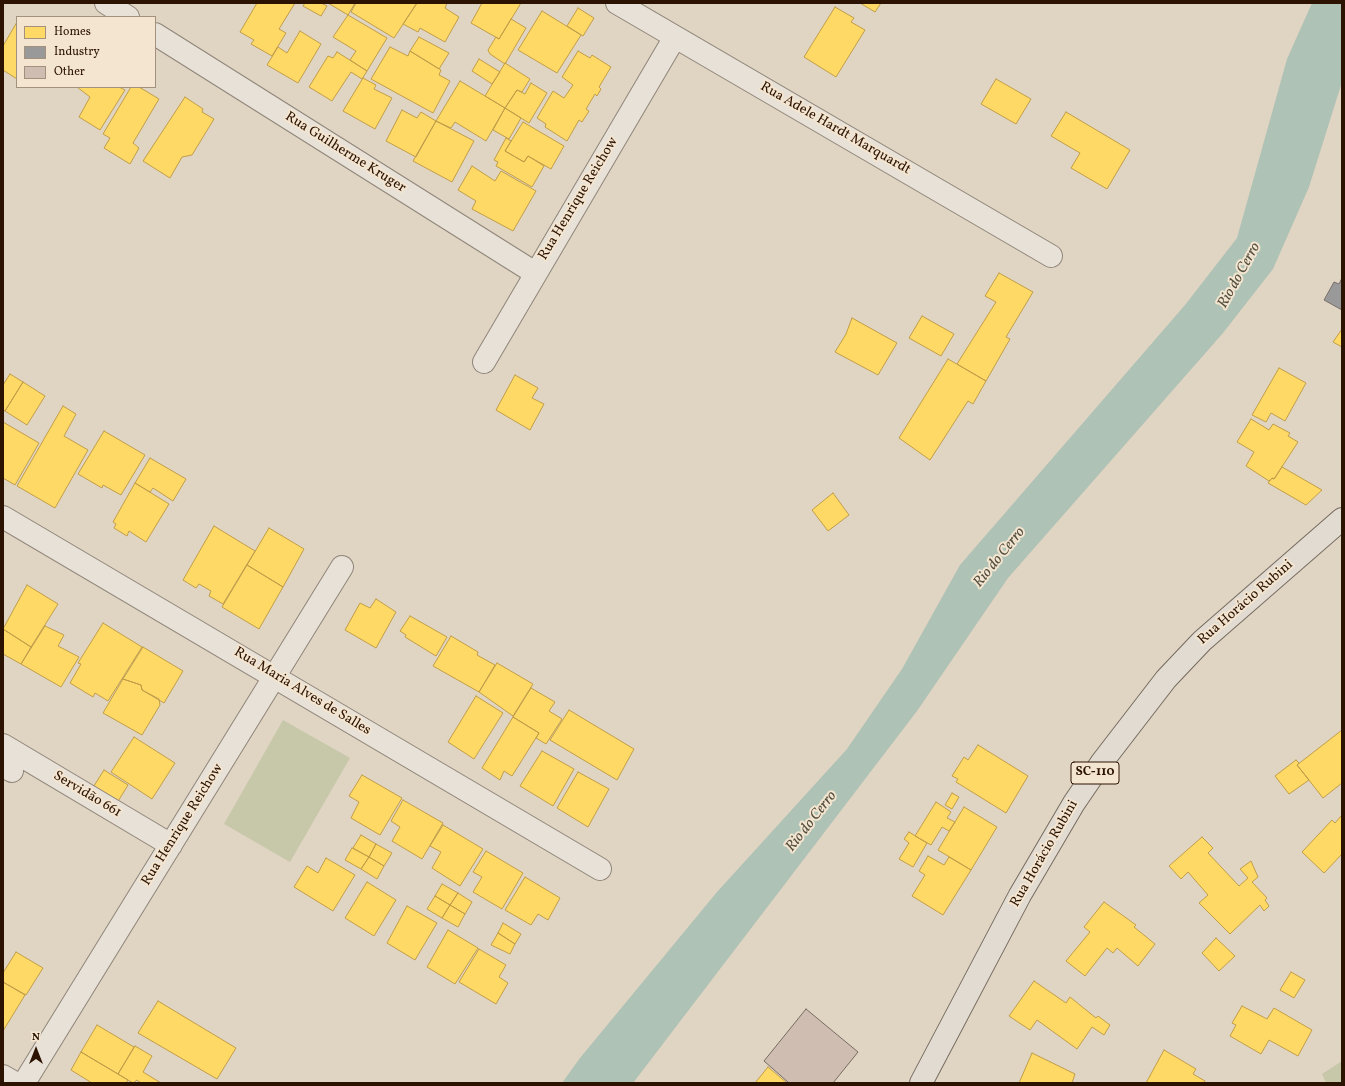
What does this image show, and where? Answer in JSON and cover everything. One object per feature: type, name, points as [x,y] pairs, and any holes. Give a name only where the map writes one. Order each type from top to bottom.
[{"type":"main road","name":"Rua Horácio Rubini","points":[[921,1083],[1020,895],[1074,803],[1130,724],[1166,679],[1202,641],[1342,519]]},
{"type":"street","points":[[106,3],[126,16]]},
{"type":"street","name":"Rua Adele Hardt Marquardt","points":[[618,3],[1051,256]]},
{"type":"street","name":"Rua Guilherme Kruger","points":[[156,35],[535,273]]},
{"type":"street","name":"Rua Henrique Reichow","points":[[484,362],[675,37]]},
{"type":"street","name":"Rua Maria Alves de Salles","points":[[3,517],[600,869]]},
{"type":"street","name":"Rua Henrique Reichow","points":[[24,1083],[342,567]]},
{"type":"street","name":"Servidão 661","points":[[3,745],[171,844]]},
{"type":"street","points":[[3,1076],[15,1083]]},
{"type":"shaded area","points":[[283,720],[350,758],[290,862],[224,824]]},
{"type":"shaded area","points":[[1342,1061],[1342,1083],[1326,1083],[1322,1074]]},
{"type":"water","name":"Rio do Cerro","points":[[1312,3],[1342,3],[1342,82],[1309,187],[1273,269],[1223,333],[1008,578],[917,711],[633,1083],[562,1083],[580,1058],[717,892],[847,749],[902,669],[960,565],[1185,305],[1237,238],[1287,59]]},
{"type":"building: Homes","points":[[257,3],[295,3],[279,29],[286,33],[272,56],[251,44],[254,40],[240,32]]},
{"type":"building: Homes","points":[[305,3],[321,3],[327,6],[321,16],[303,6]]},
{"type":"building: Homes","points":[[328,3],[355,3],[348,15]]},
{"type":"building: Homes","points":[[356,3],[417,3],[394,38],[351,12]]},
{"type":"building: Homes","points":[[417,3],[447,3],[445,8],[459,17],[445,42],[420,28],[418,32],[403,24]]},
{"type":"building: Homes","points":[[482,3],[521,3],[499,39],[471,23]]},
{"type":"building: Homes","points":[[860,3],[881,3],[875,12]]},
{"type":"building: Homes","points":[[835,7],[854,18],[851,22],[865,30],[836,77],[804,57]]},
{"type":"building: Homes","points":[[578,8],[594,18],[583,36],[567,26]]},
{"type":"building: Homes","points":[[542,11],[581,35],[557,73],[518,50]]},
{"type":"building: Homes","points":[[348,15],[387,38],[367,71],[350,60],[356,51],[333,37]]},
{"type":"building: Homes","points":[[511,19],[526,28],[505,64],[490,54],[488,50],[496,37],[499,39]]},
{"type":"building: Homes","points":[[16,24],[16,78],[3,70],[3,46]]},
{"type":"building: Homes","points":[[300,31],[321,44],[298,83],[267,65],[278,47],[287,53]]},
{"type":"building: Homes","points":[[419,37],[449,53],[439,69],[410,51]]},
{"type":"building: Homes","points":[[390,47],[408,56],[410,51],[441,70],[439,75],[450,81],[433,113],[371,79]]},
{"type":"building: Homes","points":[[578,51],[590,58],[592,55],[611,67],[599,87],[601,89],[597,96],[595,94],[586,109],[589,111],[582,122],[579,120],[567,141],[545,127],[546,124],[537,118],[553,91],[564,98],[573,85],[562,77]]},
{"type":"building: Homes","points":[[337,52],[367,71],[362,79],[351,72],[332,101],[309,87],[328,56],[333,58]]},
{"type":"building: Homes","points":[[479,59],[500,72],[492,84],[472,71]]},
{"type":"building: Homes","points":[[505,63],[530,79],[522,92],[517,90],[505,108],[485,96]]},
{"type":"building: Homes","points":[[363,78],[376,85],[374,89],[392,98],[375,129],[343,111]]},
{"type":"building: Homes","points":[[996,79],[1031,99],[1016,124],[981,104]]},
{"type":"building: Homes","points":[[460,81],[505,108],[486,141],[455,122],[451,128],[436,121]]},
{"type":"building: Homes","points":[[531,83],[547,93],[529,123],[505,108],[517,90],[525,94]]},
{"type":"building: Homes","points":[[78,88],[121,88],[125,90],[100,130],[79,117],[90,97]]},
{"type":"building: Homes","points":[[130,88],[141,88],[159,99],[133,143],[139,148],[130,164],[104,148],[110,138],[103,134]]},
{"type":"building: Homes","points":[[185,97],[203,109],[202,112],[214,119],[192,155],[182,157],[170,178],[143,161]]},
{"type":"building: Homes","points":[[505,108],[521,118],[509,139],[493,130]]},
{"type":"building: Homes","points":[[402,110],[417,118],[421,112],[436,121],[416,157],[386,141]]},
{"type":"building: Homes","points":[[1066,112],[1130,150],[1107,189],[1071,168],[1080,153],[1051,136]]},
{"type":"building: Homes","points":[[436,121],[474,141],[452,182],[413,161]]},
{"type":"building: Homes","points":[[523,122],[564,146],[551,169],[528,156],[524,162],[505,151]]},
{"type":"building: Homes","points":[[506,138],[511,141],[505,151],[524,162],[528,156],[544,166],[532,187],[496,166],[498,162],[494,160]]},
{"type":"building: Homes","points":[[472,166],[495,181],[501,171],[536,191],[513,231],[472,209],[476,201],[458,190]]},
{"type":"building: Homes","points":[[999,273],[1033,292],[1006,337],[1010,339],[986,381],[957,364],[996,302],[985,296]]},
{"type":"building: Homes","points":[[922,316],[954,334],[941,356],[909,338]]},
{"type":"building: Homes","points":[[852,318],[897,343],[878,375],[835,352],[846,334]]},
{"type":"building: Homes","points":[[1342,329],[1342,347],[1333,342]]},
{"type":"building: Homes","points":[[948,359],[986,381],[973,404],[968,401],[930,460],[899,438]]},
{"type":"building: Homes","points":[[1279,368],[1306,383],[1285,421],[1271,413],[1266,422],[1252,415]]},
{"type":"building: Homes","points":[[10,374],[23,382],[5,411],[3,410],[3,385]]},
{"type":"building: Homes","points":[[515,375],[538,388],[532,398],[544,404],[530,430],[496,410]]},
{"type":"building: Homes","points":[[23,382],[45,396],[27,425],[5,411]]},
{"type":"building: Homes","points":[[63,406],[76,414],[64,436],[88,450],[55,508],[17,486]]},
{"type":"building: Homes","points":[[1251,419],[1269,430],[1273,424],[1290,433],[1288,436],[1298,442],[1274,479],[1272,478],[1269,481],[1246,466],[1254,452],[1237,442]]},
{"type":"building: Homes","points":[[3,422],[39,443],[15,485],[3,478]]},
{"type":"building: Homes","points":[[104,431],[145,455],[121,495],[103,485],[102,488],[78,474]]},
{"type":"building: Homes","points":[[150,458],[186,479],[173,501],[153,488],[150,492],[135,483]]},
{"type":"building: Homes","points":[[1282,467],[1322,490],[1306,505],[1268,483],[1272,478],[1274,479]]},
{"type":"building: Homes","points":[[135,483],[169,504],[146,542],[129,531],[127,536],[114,528],[116,524],[113,522]]},
{"type":"building: Homes","points":[[833,493],[849,515],[828,531],[812,510]]},
{"type":"building: Homes","points":[[214,526],[255,551],[223,604],[209,596],[211,591],[199,584],[196,588],[183,580]]},
{"type":"building: Homes","points":[[269,528],[304,549],[283,587],[247,565]]},
{"type":"building: Homes","points":[[247,565],[283,587],[259,629],[222,607]]},
{"type":"building: Homes","points":[[27,585],[58,604],[31,647],[3,629]]},
{"type":"building: Homes","points":[[376,599],[396,612],[376,648],[345,630],[360,603],[370,608]]},
{"type":"building: Homes","points":[[410,616],[447,637],[436,656],[405,637],[406,635],[400,631]]},
{"type":"building: Homes","points":[[103,623],[142,647],[108,701],[95,693],[93,697],[70,683],[81,664],[78,663]]},
{"type":"building: Homes","points":[[45,626],[64,635],[58,646],[79,657],[61,687],[21,664]]},
{"type":"building: Homes","points":[[3,629],[31,647],[21,664],[3,654]]},
{"type":"building: Homes","points":[[451,636],[478,652],[477,655],[495,665],[479,692],[433,666]]},
{"type":"building: Homes","points":[[143,647],[183,671],[164,703],[142,690],[141,685],[123,679]]},
{"type":"building: Homes","points":[[497,663],[533,684],[513,716],[479,692]]},
{"type":"building: Homes","points":[[123,679],[141,685],[142,690],[159,699],[160,705],[142,735],[103,713]]},
{"type":"building: Homes","points":[[531,688],[555,702],[549,711],[562,719],[546,744],[536,738],[539,733],[513,717]]},
{"type":"building: Homes","points":[[476,696],[503,713],[474,759],[448,742]]},
{"type":"building: Homes","points":[[569,710],[634,749],[617,780],[550,740]]},
{"type":"building: Homes","points":[[513,717],[539,733],[512,776],[504,771],[500,780],[482,768]]},
{"type":"building: Homes","points":[[1342,730],[1342,783],[1323,798],[1297,765]]},
{"type":"building: Homes","points":[[134,737],[175,763],[152,799],[111,772]]},
{"type":"building: Homes","points":[[978,745],[1028,776],[1006,813],[956,782],[958,779],[952,776],[964,757],[968,760]]},
{"type":"building: Homes","points":[[542,751],[574,769],[553,806],[520,786]]},
{"type":"building: Homes","points":[[1296,760],[1299,763],[1297,765],[1309,780],[1289,794],[1275,776]]},
{"type":"building: Homes","points":[[104,770],[128,785],[117,803],[92,789]]},
{"type":"building: Homes","points":[[578,772],[609,789],[588,827],[557,808]]},
{"type":"building: Homes","points":[[362,775],[402,798],[380,835],[351,818],[359,802],[349,796]]},
{"type":"building: Homes","points":[[952,793],[959,797],[952,809],[945,805]]},
{"type":"building: Homes","points":[[403,800],[443,823],[422,859],[392,841],[400,827],[391,821]]},
{"type":"building: Homes","points":[[936,802],[951,812],[947,818],[955,822],[949,831],[942,827],[931,845],[915,836]]},
{"type":"building: Homes","points":[[964,807],[997,827],[971,870],[938,850]]},
{"type":"building: Homes","points":[[1342,815],[1342,854],[1324,873],[1302,852],[1332,820],[1335,823]]},
{"type":"building: Homes","points":[[443,825],[483,849],[460,886],[432,868],[441,852],[430,846]]},
{"type":"building: Homes","points":[[909,832],[927,843],[913,867],[899,859],[909,843],[904,839]]},
{"type":"building: Homes","points":[[361,835],[376,844],[369,857],[353,848]]},
{"type":"building: Homes","points":[[1202,837],[1213,848],[1208,853],[1239,886],[1248,878],[1240,869],[1251,861],[1258,877],[1252,882],[1267,898],[1265,900],[1269,906],[1264,911],[1260,905],[1230,934],[1199,903],[1208,895],[1188,872],[1181,879],[1169,866]]},
{"type":"building: Homes","points":[[376,844],[392,853],[384,866],[369,857]]},
{"type":"building: Homes","points":[[352,848],[369,857],[361,869],[345,860]]},
{"type":"building: Homes","points":[[486,851],[523,873],[502,909],[473,892],[482,877],[473,872]]},
{"type":"building: Homes","points":[[928,856],[944,865],[949,857],[971,870],[943,915],[912,896],[925,875],[919,871]]},
{"type":"building: Homes","points":[[369,857],[384,866],[377,879],[361,869]]},
{"type":"building: Homes","points":[[326,858],[355,875],[333,911],[294,887],[307,866],[318,873]]},
{"type":"building: Homes","points":[[525,877],[560,898],[548,920],[538,914],[531,925],[505,910]]},
{"type":"building: Homes","points":[[367,882],[396,900],[374,936],[345,918]]},
{"type":"building: Homes","points":[[442,884],[458,893],[450,905],[435,896]]},
{"type":"building: Homes","points":[[458,893],[472,902],[465,914],[450,905]]},
{"type":"building: Homes","points":[[435,896],[450,905],[442,918],[427,909]]},
{"type":"building: Homes","points":[[1104,902],[1136,925],[1134,927],[1155,944],[1138,966],[1117,948],[1113,953],[1107,948],[1085,976],[1066,961],[1090,932],[1084,927]]},
{"type":"building: Homes","points":[[450,905],[465,914],[458,927],[442,918]]},
{"type":"building: Homes","points":[[407,906],[437,923],[415,960],[387,943]]},
{"type":"building: Homes","points":[[503,923],[521,934],[515,944],[498,933]]},
{"type":"building: Homes","points":[[448,930],[478,948],[455,984],[427,967]]},
{"type":"building: Homes","points":[[498,933],[515,944],[510,954],[491,945]]},
{"type":"building: Homes","points":[[1216,938],[1235,956],[1219,971],[1202,953]]},
{"type":"building: Homes","points":[[479,949],[506,965],[499,977],[508,983],[496,1004],[459,982]]},
{"type":"building: Homes","points":[[16,952],[43,968],[26,995],[3,982],[3,973]]},
{"type":"building: Homes","points":[[1291,972],[1305,980],[1294,998],[1280,990]]},
{"type":"building: Homes","points":[[1034,981],[1066,1003],[1070,997],[1096,1018],[1098,1016],[1110,1025],[1104,1035],[1092,1027],[1077,1049],[1037,1020],[1030,1030],[1009,1016]]},
{"type":"building: Homes","points":[[3,982],[25,995],[3,1031]]},
{"type":"building: Homes","points":[[158,1001],[236,1048],[217,1079],[138,1033]]},
{"type":"building: Homes","points":[[1242,1006],[1267,1019],[1274,1008],[1312,1030],[1298,1056],[1269,1040],[1261,1054],[1230,1036],[1236,1025],[1232,1023]]},
{"type":"building: Homes","points":[[97,1025],[134,1047],[118,1074],[81,1052]]},
{"type":"building: Homes","points":[[135,1046],[152,1056],[143,1072],[161,1083],[141,1083],[137,1080],[133,1083],[118,1074]]},
{"type":"building: Homes","points":[[1164,1050],[1196,1069],[1193,1074],[1205,1081],[1204,1083],[1146,1083]]},
{"type":"building: Homes","points":[[81,1052],[128,1080],[126,1083],[92,1083],[71,1070]]},
{"type":"building: Homes","points":[[1032,1053],[1075,1074],[1072,1083],[1019,1083]]},
{"type":"building: Homes","points":[[768,1067],[787,1083],[755,1083]]},
{"type":"building: Industry","points":[[1342,278],[1342,310],[1324,300],[1334,282],[1339,284]]},
{"type":"building: Other","points":[[806,1009],[858,1052],[833,1083],[789,1083],[764,1061]]}]
